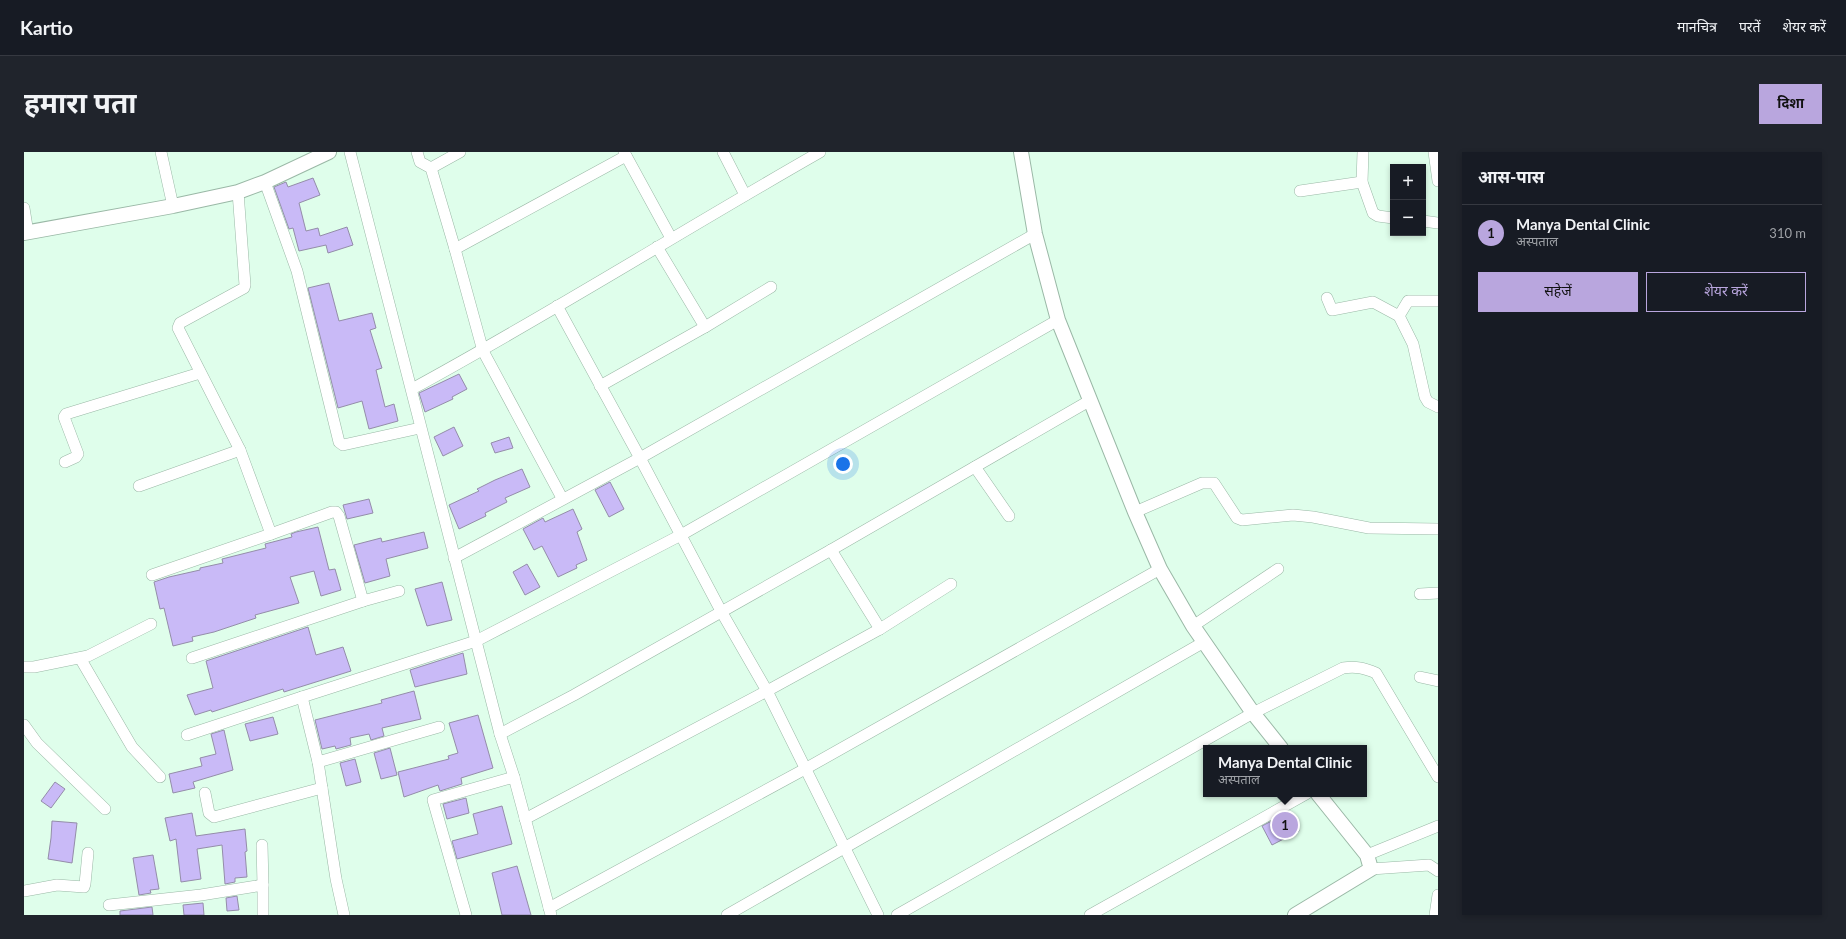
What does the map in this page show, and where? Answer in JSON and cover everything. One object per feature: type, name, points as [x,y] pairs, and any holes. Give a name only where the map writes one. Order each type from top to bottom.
[{"type":"street","points":[[161,152],[173,206]]},
{"type":"street","points":[[24,208],[26,233],[173,206],[238,192],[264,182],[306,158],[329,152]]},
{"type":"street","points":[[350,152],[500,734],[514,777],[550,912],[1160,568]]},
{"type":"street","points":[[417,152],[420,162],[431,168],[483,351],[562,498]]},
{"type":"street","points":[[431,168],[460,152]]},
{"type":"street","points":[[723,152],[745,195]]},
{"type":"street","points":[[412,389],[483,351],[671,238],[820,152]]},
{"type":"street","points":[[1021,152],[1034,234],[1058,320],[1089,401],[1135,512],[1160,568],[1193,626],[1252,713],[1279,745]]},
{"type":"street","points":[[1363,152],[1362,182],[1373,213],[1378,216],[1390,218]]},
{"type":"street","points":[[1434,152],[1438,181]]},
{"type":"street","points":[[455,249],[625,154],[671,238]]},
{"type":"street","points":[[264,182],[297,271],[339,442],[343,445],[420,428]]},
{"type":"street","points":[[1300,191],[1362,182]]},
{"type":"street","points":[[238,192],[244,288],[178,326],[178,328],[240,450],[271,534]]},
{"type":"street","points":[[1426,221],[1438,223]]},
{"type":"street","points":[[454,558],[562,498],[640,458],[1034,234]]},
{"type":"street","points":[[657,247],[705,327]]},
{"type":"street","points":[[600,386],[705,327],[771,287]]},
{"type":"street","points":[[1327,298],[1332,310],[1373,302],[1399,316],[1413,344],[1424,394],[1428,402],[1438,407]]},
{"type":"street","points":[[1399,316],[1408,301],[1438,302]]},
{"type":"street","points":[[558,306],[721,611],[768,691],[878,915]]},
{"type":"street","points":[[187,735],[476,641],[681,535],[1058,320]]},
{"type":"street","points":[[65,462],[76,457],[78,454],[64,418],[66,414],[200,372]]},
{"type":"street","points":[[500,734],[574,695],[831,550],[1089,401]]},
{"type":"street","points":[[139,486],[240,450]]},
{"type":"street","points":[[975,467],[1009,516]]},
{"type":"street","points":[[1135,512],[1202,483],[1210,482],[1214,483],[1237,518],[1242,520],[1293,516],[1313,517],[1369,528],[1438,529]]},
{"type":"street","points":[[152,575],[332,512],[336,512],[339,516],[363,602]]},
{"type":"street","points":[[831,550],[880,629]]},
{"type":"street","points":[[1193,626],[1278,569]]},
{"type":"street","points":[[525,819],[768,691],[880,629],[951,584]]},
{"type":"street","points":[[192,658],[399,591]]},
{"type":"street","points":[[1420,594],[1438,593]]},
{"type":"street","points":[[24,667],[34,667],[88,656],[151,624]]},
{"type":"street","points":[[727,915],[1204,642]]},
{"type":"street","points":[[80,658],[132,747],[160,777]]},
{"type":"street","points":[[897,915],[1252,713],[1343,668],[1353,666],[1364,668],[1376,673],[1438,777]]},
{"type":"street","points":[[1420,677],[1438,682]]},
{"type":"street","points":[[302,697],[318,762],[336,879],[344,915]]},
{"type":"street","points":[[24,725],[37,742],[105,809]]},
{"type":"street","points":[[318,762],[439,727]]},
{"type":"street","points":[[466,915],[433,800],[514,777]]},
{"type":"street","points":[[205,793],[209,813],[214,817],[322,788]]},
{"type":"street","points":[[1090,915],[1301,797]]},
{"type":"street","points":[[1320,797],[1367,855],[1371,869]]},
{"type":"street","points":[[1367,855],[1438,826]]},
{"type":"street","points":[[262,845],[263,915]]},
{"type":"street","points":[[24,891],[57,885],[84,886],[88,853]]},
{"type":"street","points":[[1295,915],[1371,869],[1429,865],[1437,868]]},
{"type":"street","points":[[109,905],[201,895],[263,885]]},
{"type":"street","points":[[1435,915],[1438,895]]},
{"type":"building","points":[[313,178],[320,195],[299,203],[306,231],[318,228],[320,236],[347,227],[353,245],[328,253],[326,245],[299,251],[293,228],[289,229],[274,187],[286,182],[288,187]]},
{"type":"building","points":[[329,283],[339,321],[372,313],[376,328],[370,330],[382,368],[376,370],[385,407],[394,404],[398,421],[369,429],[362,401],[338,408],[308,288]]},
{"type":"building","points":[[459,374],[467,389],[452,397],[453,399],[425,412],[419,393]]},
{"type":"building","points":[[454,427],[463,446],[443,456],[434,437]]},
{"type":"building","points":[[509,437],[513,448],[495,453],[491,443]]},
{"type":"building","points":[[522,469],[530,487],[505,498],[507,502],[485,513],[486,516],[459,529],[449,505],[479,491],[477,489],[495,480]]},
{"type":"building","points":[[610,482],[624,509],[609,517],[595,490]]},
{"type":"building","points":[[369,499],[373,513],[347,519],[343,505]]},
{"type":"building","points":[[573,509],[582,529],[577,532],[587,560],[576,565],[577,568],[558,577],[542,546],[534,550],[523,529],[543,518],[545,522]]},
{"type":"building","points":[[318,527],[329,570],[335,569],[341,590],[321,596],[314,571],[290,577],[299,603],[255,615],[256,618],[214,632],[192,637],[193,641],[173,646],[164,608],[160,609],[154,582],[200,570],[200,568],[223,563],[222,559],[266,548],[265,544],[292,537],[291,534],[296,532]]},
{"type":"building","points":[[424,532],[428,548],[386,559],[390,576],[365,583],[354,545],[381,538],[382,542]]},
{"type":"building","points":[[527,564],[540,587],[525,595],[513,572]]},
{"type":"building","points":[[442,582],[452,620],[427,626],[415,589]]},
{"type":"building","points":[[308,627],[316,655],[343,647],[351,671],[284,692],[283,689],[212,712],[211,710],[195,715],[187,695],[213,688],[206,661]]},
{"type":"building","points":[[463,653],[467,674],[415,687],[410,670]]},
{"type":"building","points":[[414,691],[421,719],[382,728],[384,736],[371,740],[369,734],[350,738],[351,745],[336,749],[335,746],[322,749],[315,720],[382,703],[381,700]]},
{"type":"building","points":[[478,715],[493,768],[461,778],[462,784],[440,791],[438,785],[404,797],[398,772],[449,759],[448,756],[458,753],[449,723]]},
{"type":"building","points":[[273,717],[278,734],[250,741],[245,724]]},
{"type":"building","points":[[224,730],[233,770],[193,782],[195,788],[173,793],[169,774],[202,766],[200,758],[216,754],[211,734]]},
{"type":"building","points":[[390,748],[397,775],[381,779],[374,753]]},
{"type":"building","points":[[355,759],[361,782],[346,786],[340,763]]},
{"type":"building","points":[[55,782],[65,789],[51,808],[41,801]]},
{"type":"building","points":[[466,798],[469,813],[447,819],[443,804]]},
{"type":"building","points":[[502,806],[512,844],[457,859],[452,841],[478,834],[473,814]]},
{"type":"building","points":[[1289,812],[1299,831],[1272,845],[1262,826]]},
{"type":"building","points":[[192,813],[196,836],[245,829],[247,877],[235,878],[235,882],[225,884],[222,845],[197,849],[201,879],[181,882],[176,839],[170,841],[165,818]]},
{"type":"building","points":[[52,821],[77,823],[72,863],[48,859]]},
{"type":"building","points":[[153,855],[159,889],[150,890],[151,893],[139,895],[133,858]]},
{"type":"building","points":[[517,866],[531,915],[502,915],[492,873]]},
{"type":"building","points":[[237,896],[239,910],[227,911],[226,898]]},
{"type":"building","points":[[203,903],[204,915],[184,915],[183,905]]},
{"type":"building","points":[[152,907],[153,915],[120,915],[120,911]]},
{"type":"place","name":"Manya Dental Clinic","points":[[1285,825]]}]
